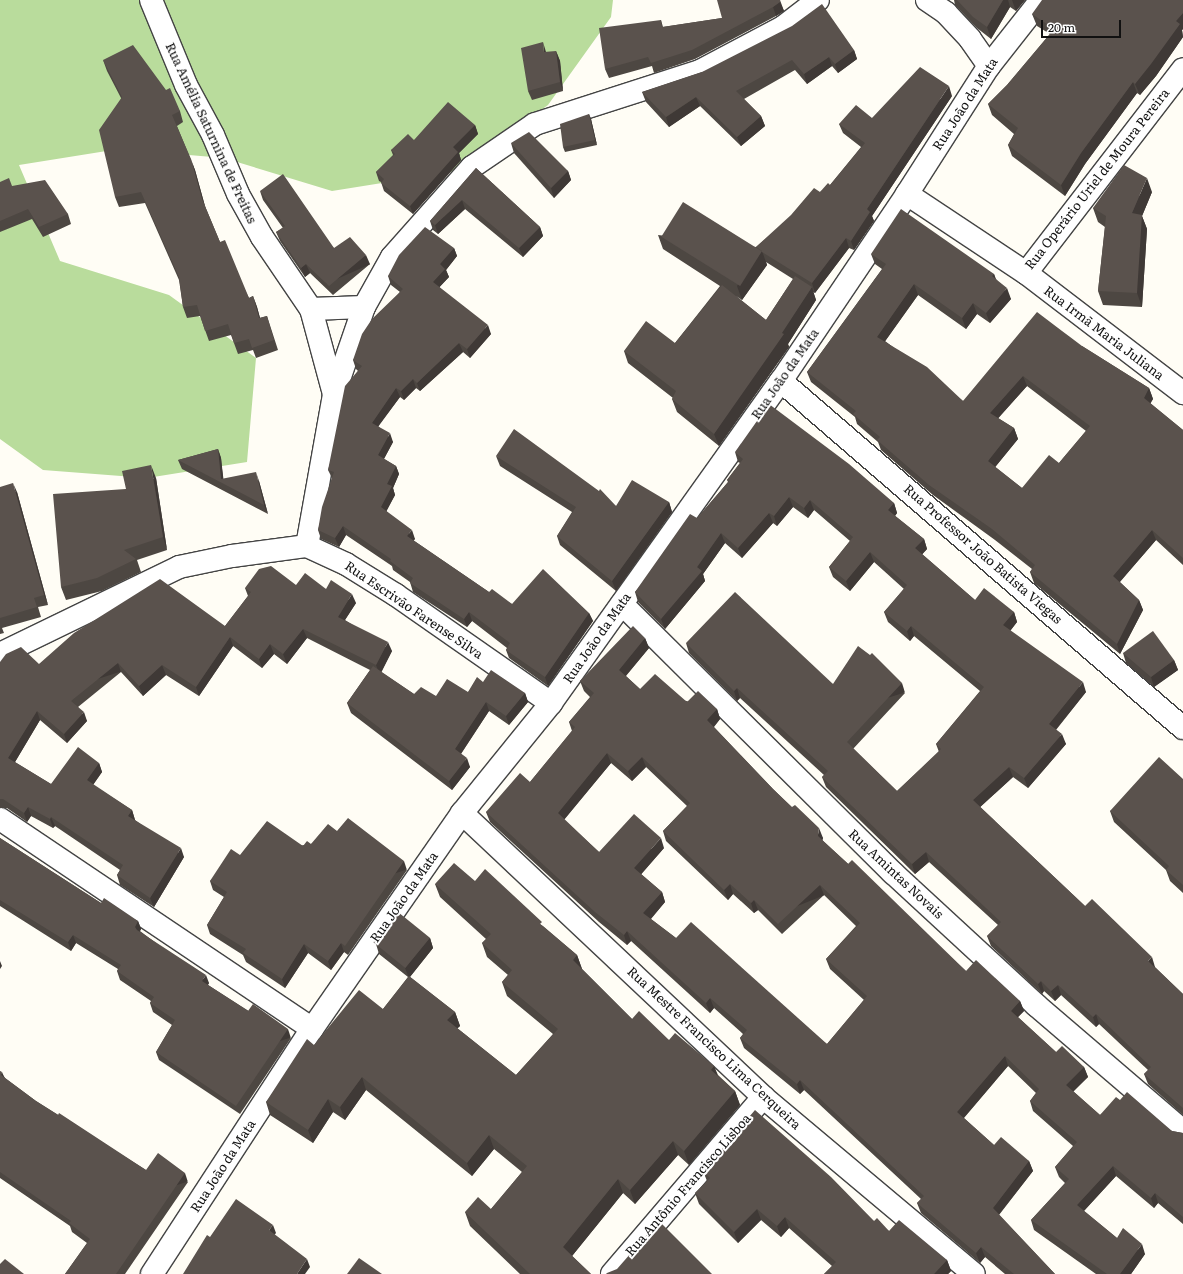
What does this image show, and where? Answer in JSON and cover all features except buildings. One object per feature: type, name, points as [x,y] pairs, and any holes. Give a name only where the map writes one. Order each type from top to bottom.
[{"type":"street","name":"Rua Amélia Saturnina de Freitas","points":[[151,0],[186,85],[213,135],[238,194],[262,237],[311,309],[334,394]]},
{"type":"street","points":[[0,654],[179,567],[232,556],[307,546],[334,394],[364,307],[397,252],[472,167],[535,124],[700,71],[783,27],[818,0]]},
{"type":"street","points":[[927,0],[951,18],[970,39],[989,66]]},
{"type":"street","name":"Rua João da Mata","points":[[152,1274],[312,1030],[462,813],[551,703],[782,381],[907,194],[989,66],[1041,0]]},
{"type":"street","name":"Rua Operário Uriel de Moura Pereira","points":[[907,194],[1026,273],[1183,69]]},
{"type":"street","name":"Rua Irmã Maria Juliana","points":[[1026,273],[1183,393]]},
{"type":"street","points":[[311,309],[364,307]]},
{"type":"street","name":"Rua Professor João Batista Viegas","points":[[782,381],[1183,728]]},
{"type":"street","name":"Rua Escrivão Farense Silva","points":[[307,546],[346,564],[396,595],[551,703]]},
{"type":"street","name":"Rua Amintas Novais","points":[[622,604],[894,874],[1036,1005],[1183,1131]]},
{"type":"street","name":"Rua Mestre Francisco Lima Cerqueira","points":[[462,813],[764,1097],[974,1274]]},
{"type":"street","points":[[0,819],[312,1030]]},
{"type":"street","name":"Rua Antônio Francisco Lisboa","points":[[612,1274],[764,1097]]},
{"type":"green space","points":[[0,0],[613,0],[611,17],[548,105],[457,171],[332,191],[224,158],[119,149],[19,165],[60,261],[169,295],[256,358],[247,462],[147,478],[43,470],[0,439]]}]
